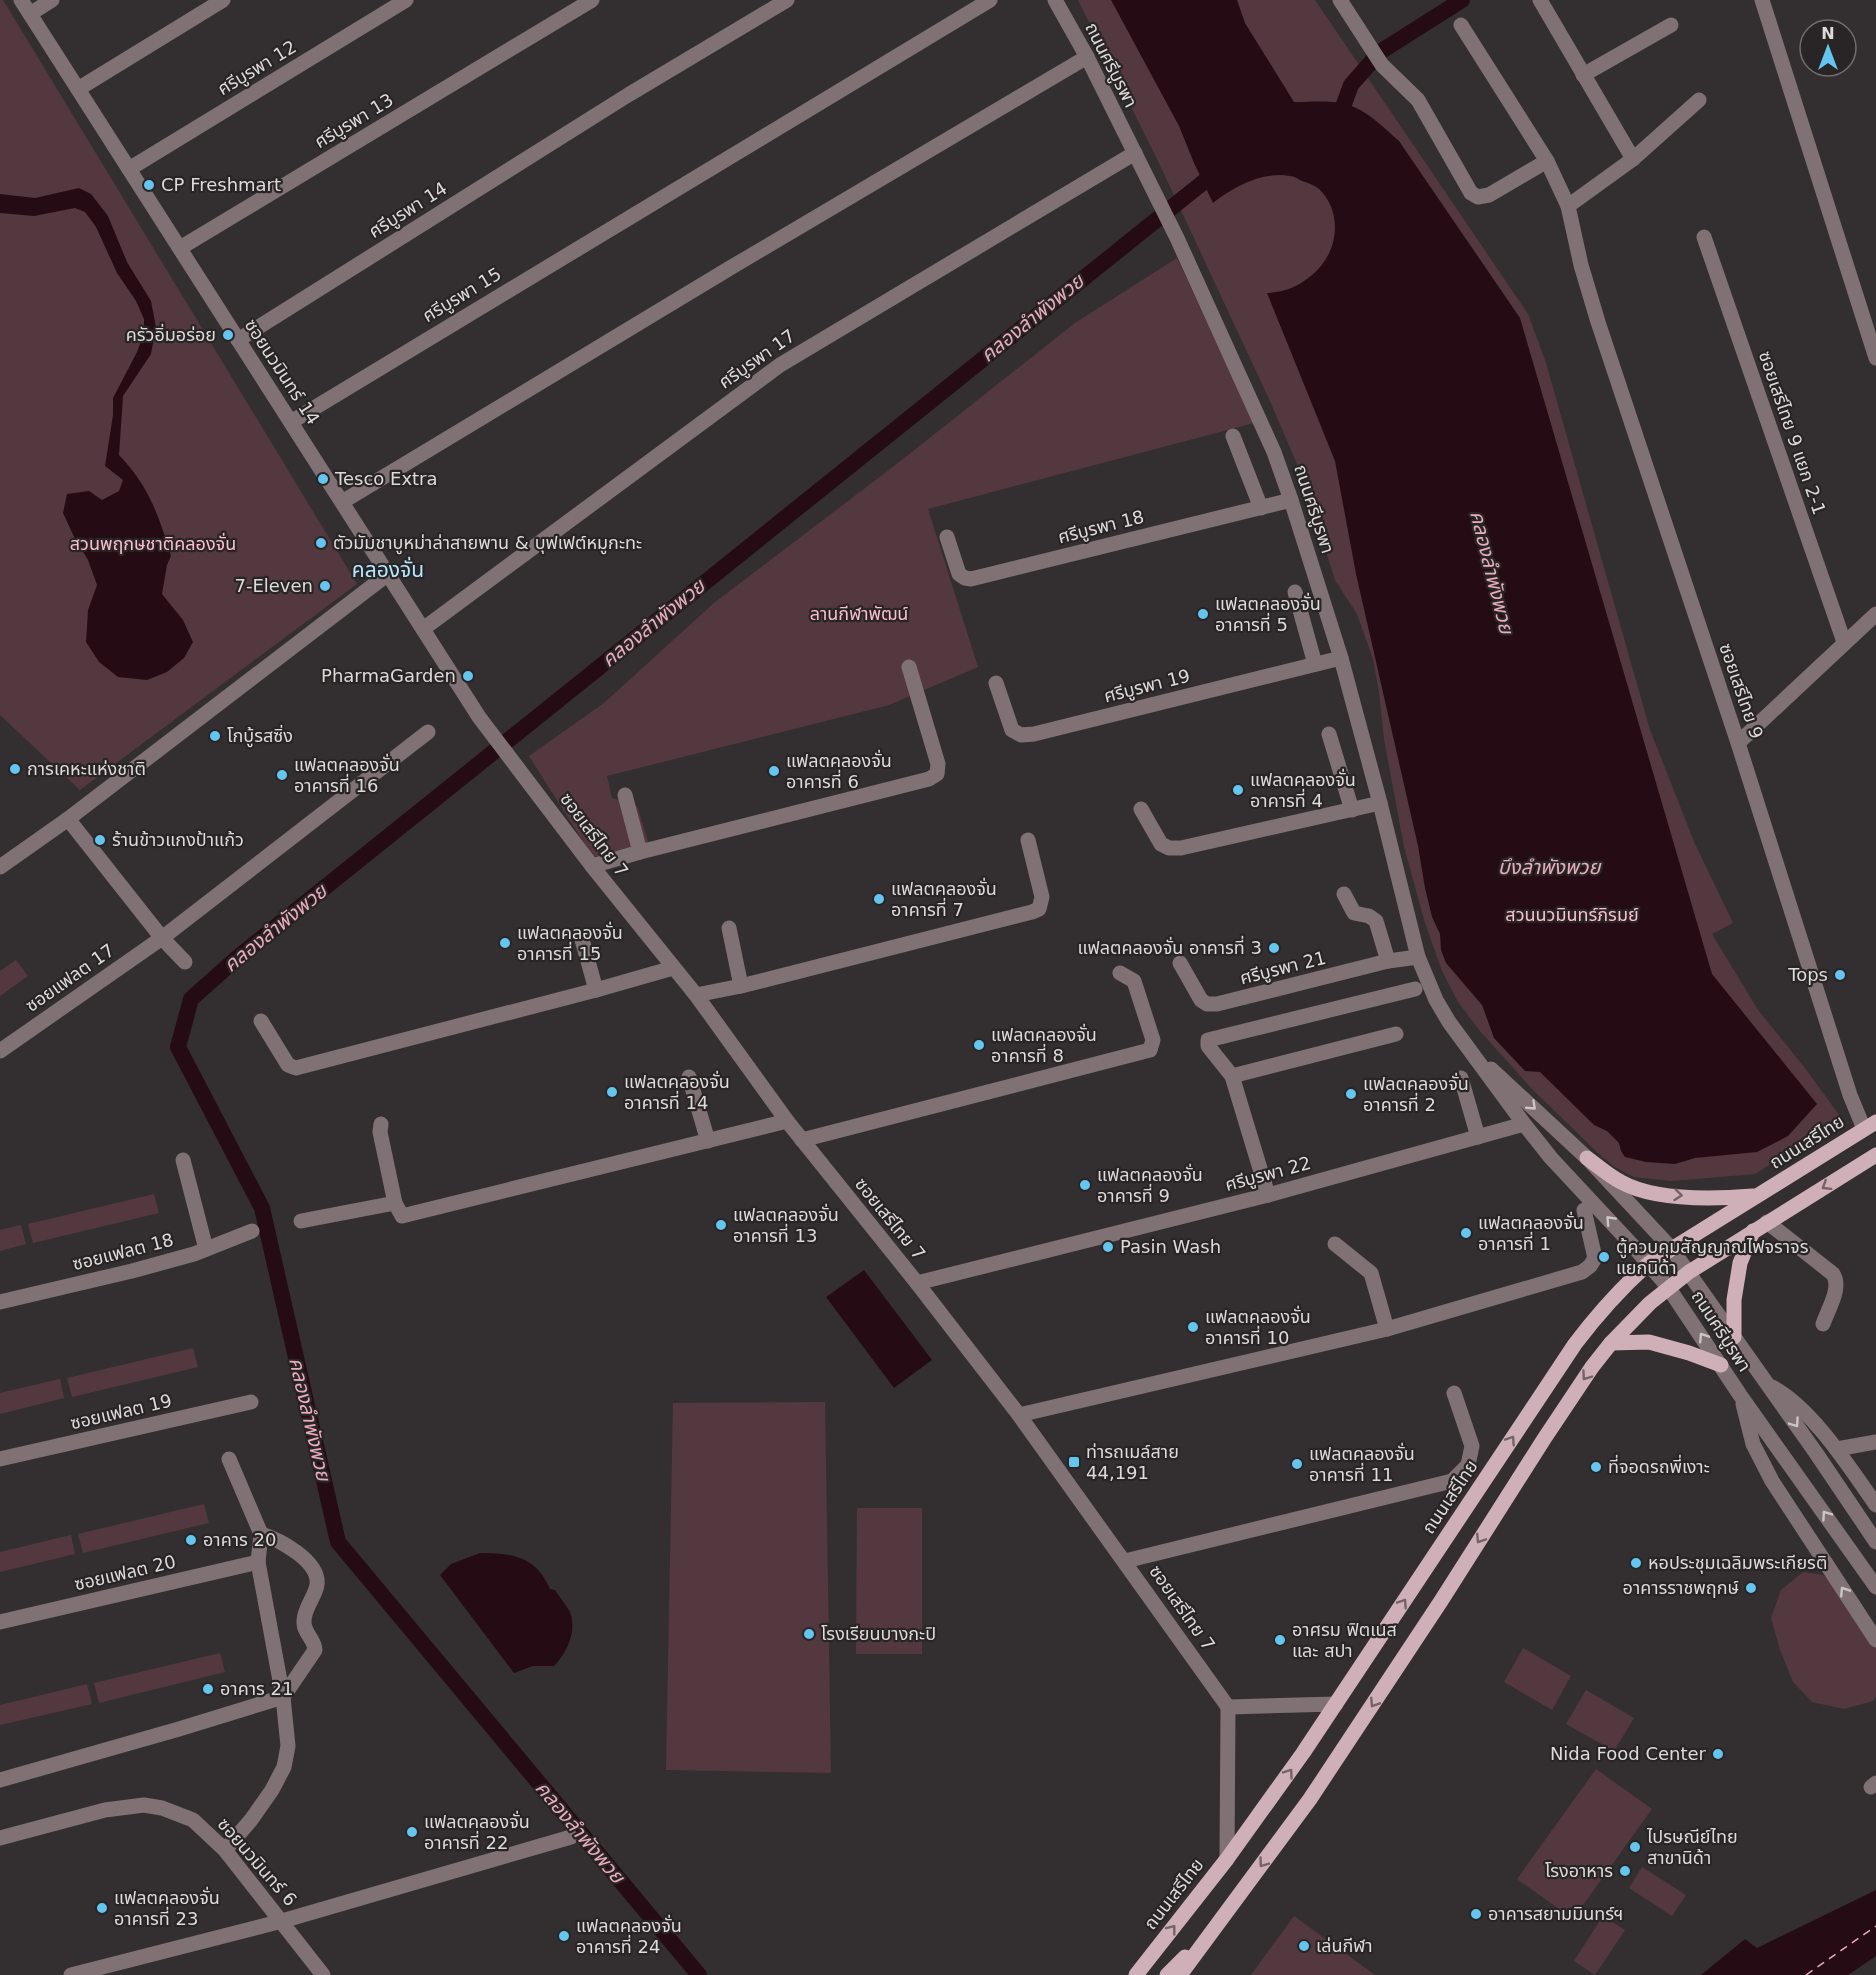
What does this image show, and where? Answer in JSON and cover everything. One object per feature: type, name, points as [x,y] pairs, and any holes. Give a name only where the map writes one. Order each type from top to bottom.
[{"type":"main road","name":"ถนนเสรีไทย","points":[[1136,1975],[1268,1803],[1575,1344],[1597,1315],[1649,1263],[1870,1126]]},
{"type":"main road","points":[[1180,1975],[1348,1742],[1550,1430],[1611,1343],[1668,1287],[1689,1272],[1876,1155]]},
{"type":"main road","points":[[1587,1158],[1621,1182],[1639,1190],[1717,1198],[1756,1196]]},
{"type":"main road","points":[[1734,1337],[1734,1299],[1740,1263],[1753,1231]]},
{"type":"main road","points":[[1611,1343],[1649,1342],[1721,1365]]},
{"type":"main road","points":[[1167,1975],[1221,1921]]},
{"type":"street","name":"ซอยนวมินทร์ 14","points":[[21,0],[479,717],[513,762]]},
{"type":"street","points":[[30,14],[52,0]]},
{"type":"street","points":[[78,89],[222,0]]},
{"type":"street","name":"ศรีบูรพา 12","points":[[129,169],[406,0]]},
{"type":"street","name":"ศรีบูรพา 13","points":[[180,248],[592,0]]},
{"type":"street","name":"ศรีบูรพา 14","points":[[238,340],[598,113],[787,0]]},
{"type":"street","name":"ศรีบูรพา 15","points":[[291,422],[683,183],[990,0]]},
{"type":"street","name":"ถนนศรีบูรพา","points":[[1054,0],[1087,57],[1177,238],[1256,411],[1292,500],[1341,658],[1418,957],[1436,1000],[1449,1022],[1551,1158],[1649,1263],[1668,1287],[1740,1395],[1876,1587]]},
{"type":"street","points":[[1340,0],[1382,65],[1418,100],[1471,193],[1478,197],[1489,195],[1547,161]]},
{"type":"street","points":[[1762,0],[1876,358]]},
{"type":"street","points":[[1542,1],[1633,159]]},
{"type":"street","name":"ซอยเสรีไทย 9","points":[[1461,25],[1547,161],[1568,206],[1581,265],[1738,743],[1850,1095],[1870,1126]]},
{"type":"street","points":[[1583,75],[1671,25]]},
{"type":"street","points":[[342,502],[730,268],[1087,57]]},
{"type":"street","points":[[1568,206],[1633,159],[1699,100]]},
{"type":"street","name":"ศรีบูรพา 17","points":[[423,629],[780,365],[1135,153]]},
{"type":"street","name":"ซอยเสรีไทย 9 แยก 2-1","points":[[1704,237],[1844,642]]},
{"type":"street","points":[[1233,436],[1261,508]]},
{"type":"street","name":"ศรีบูรพา 18","points":[[947,537],[959,574],[971,579],[1292,500]]},
{"type":"street","points":[[0,867],[68,819],[388,574]]},
{"type":"street","points":[[1295,592],[1315,664]]},
{"type":"street","points":[[1738,743],[1876,614]]},
{"type":"street","name":"ศรีบูรพา 19","points":[[996,683],[1012,730],[1021,735],[1034,734],[1341,658]]},
{"type":"street","points":[[592,866],[929,779],[937,774],[938,764],[909,667]]},
{"type":"street","name":"ซอยแฟลต 17","points":[[0,1051],[162,938],[428,732]]},
{"type":"street","points":[[1329,734],[1352,810]]},
{"type":"street","name":"ซอยเสรีไทย 7","points":[[513,762],[592,866],[696,995],[787,1121],[917,1283],[1019,1416],[1228,1707]]},
{"type":"street","points":[[625,795],[640,852]]},
{"type":"street","points":[[1141,809],[1161,844],[1168,848],[1181,848],[1380,803]]},
{"type":"street","points":[[68,819],[162,938],[185,962]]},
{"type":"street","points":[[696,995],[741,986],[1039,909],[1042,897],[1028,840]]},
{"type":"street","points":[[1344,894],[1354,913],[1376,921],[1388,961]]},
{"type":"street","points":[[729,928],[741,986]]},
{"type":"street","points":[[581,936],[596,990]]},
{"type":"street","name":"ศรีบูรพา 21","points":[[1180,963],[1201,1000],[1207,1004],[1217,1004],[1388,961],[1418,957]]},
{"type":"street","points":[[261,1022],[288,1065],[296,1068],[674,968]]},
{"type":"street","points":[[802,1140],[1150,1050],[1153,1040],[1134,981],[1120,973]]},
{"type":"street","points":[[1268,1195],[1232,1076],[1208,1046],[1208,1041],[1415,989]]},
{"type":"street","points":[[1232,1076],[1396,1034]]},
{"type":"street","name":"ถนนศรีบูรพา","points":[[1473,1053],[1587,1158],[1671,1248],[1876,1542]]},
{"type":"street","points":[[689,1077],[708,1141]]},
{"type":"street","points":[[1461,1078],[1478,1137]]},
{"type":"street","points":[[381,1124],[380,1132],[395,1203],[402,1216],[787,1121]]},
{"type":"street","name":"ศรีบูรพา 22","points":[[917,1283],[1268,1195],[1524,1124]]},
{"type":"street","points":[[183,1160],[206,1249]]},
{"type":"street","points":[[301,1221],[395,1203]]},
{"type":"street","points":[[1019,1416],[1387,1329],[1587,1269],[1595,1255],[1584,1210]]},
{"type":"street","points":[[1767,1222],[1836,1278],[1836,1288],[1823,1324]]},
{"type":"street","name":"ซอยแฟลต 18","points":[[0,1302],[132,1271],[206,1249],[252,1231]]},
{"type":"street","points":[[1335,1244],[1371,1274],[1387,1329]]},
{"type":"street","points":[[1767,1384],[1788,1395],[1837,1449],[1876,1505]]},
{"type":"street","points":[[1125,1561],[1452,1481],[1468,1465],[1472,1446],[1454,1394]]},
{"type":"street","points":[[1740,1395],[1753,1444],[1772,1481],[1876,1640]]},
{"type":"street","name":"ซอยแฟลต 19","points":[[0,1459],[251,1402]]},
{"type":"street","points":[[1837,1449],[1876,1442]]},
{"type":"street","points":[[225,1850],[272,1790],[284,1767],[288,1746],[283,1696],[258,1562],[261,1534],[229,1459]]},
{"type":"street","points":[[0,1780],[179,1729],[283,1696],[315,1650],[315,1646],[305,1632],[303,1623],[304,1615],[317,1586],[316,1577],[313,1569],[293,1548],[278,1539],[261,1534]]},
{"type":"street","name":"ซอยแฟลต 20","points":[[0,1622],[258,1562]]},
{"type":"street","points":[[1227,1859],[1228,1707],[1336,1704]]},
{"type":"street","name":"ซอยนวมินทร์ 6","points":[[0,1838],[105,1810],[144,1804],[193,1820],[225,1850],[323,1975]]},
{"type":"street","points":[[71,1975],[282,1921],[571,1837]]},
{"type":"green space","name":"สวนพฤกษชาติคลองจั่น","points":[[0,0],[3,0],[357,584],[80,790],[0,715]]},
{"type":"green space","name":"บึงลำพังพวย","points":[[1078,0],[1315,0],[1528,314],[1546,363],[1650,730],[1695,844],[1733,923],[1712,934],[1758,1010],[1805,1068],[1842,1119],[1755,1174],[1672,1181],[1634,1177],[1613,1166],[1532,1089],[1480,1031],[1458,1002],[1442,971],[1425,923],[1404,847],[1384,739],[1373,659],[1357,614],[1335,580],[1303,478],[1269,399],[1158,161]]},
{"type":"green space","name":"ลานกีฬาพัฒน์","points":[[1177,258],[1254,423],[928,509],[978,667],[889,705],[607,776],[612,798],[637,806],[649,844],[593,857],[529,756],[604,703],[714,603],[898,463],[1075,323]]},
{"type":"green space","points":[[16,960],[28,976],[0,996],[0,971]]},
{"type":"green space","points":[[154,1194],[159,1213],[33,1243],[28,1224]]},
{"type":"green space","points":[[21,1225],[26,1244],[0,1251],[0,1230]]},
{"type":"green space","points":[[193,1348],[198,1367],[72,1397],[67,1378]]},
{"type":"green space","points":[[60,1379],[64,1398],[0,1414],[0,1393]]},
{"type":"green space","points":[[825,1402],[831,1773],[666,1770],[673,1403]]},
{"type":"green space","points":[[204,1504],[209,1523],[83,1553],[78,1534]]},
{"type":"green space","points":[[857,1508],[922,1508],[922,1654],[856,1654]]},
{"type":"green space","points":[[71,1535],[75,1554],[0,1572],[0,1552]]},
{"type":"green space","points":[[1803,1572],[1823,1575],[1839,1587],[1876,1644],[1876,1697],[1873,1701],[1844,1709],[1812,1702],[1793,1682],[1780,1650],[1771,1618],[1781,1590]]},
{"type":"green space","points":[[1523,1648],[1571,1676],[1552,1710],[1504,1682]]},
{"type":"green space","points":[[220,1653],[225,1672],[99,1703],[94,1683]]},
{"type":"green space","points":[[87,1684],[92,1704],[0,1725],[0,1705]]},
{"type":"green space","points":[[1586,1690],[1634,1718],[1614,1751],[1566,1724]]},
{"type":"green space","points":[[1596,1769],[1652,1809],[1573,1919],[1517,1879]]},
{"type":"green space","points":[[1642,1867],[1686,1895],[1672,1916],[1629,1888]]},
{"type":"green space","name":"เล่นกีฬา","points":[[1294,1916],[1375,1975],[1251,1975]]},
{"type":"green space","points":[[1603,1916],[1625,1930],[1595,1975],[1574,1961]]},
{"type":"water","name":"บึงลำพังพวย","points":[[1111,0],[1237,0],[1245,23],[1294,102],[1317,101],[1347,104],[1372,118],[1399,141],[1520,318],[1712,974],[1817,1104],[1788,1136],[1757,1152],[1695,1158],[1675,1164],[1646,1162],[1625,1157],[1619,1143],[1607,1131],[1594,1125],[1540,1072],[1525,1071],[1494,1038],[1482,1005],[1446,963],[1441,950],[1440,934],[1432,917],[1425,888],[1418,846],[1356,574],[1335,461],[1267,293],[1296,286],[1321,266],[1328,256],[1335,233],[1332,210],[1319,189],[1293,176],[1279,175],[1248,182],[1213,203],[1179,126]]},
{"type":"water","points":[[79,188],[91,194],[108,216],[127,262],[151,301],[156,327],[151,354],[123,396],[119,455],[138,478],[152,502],[171,556],[167,565],[162,594],[183,620],[193,642],[184,658],[167,672],[147,680],[118,677],[99,662],[86,642],[88,610],[97,585],[88,560],[63,513],[67,494],[89,491],[102,500],[119,491],[123,480],[105,466],[113,415],[113,398],[137,352],[144,333],[144,319],[136,301],[117,273],[96,227],[85,212],[75,208],[34,216],[0,213],[0,194],[35,198]]},
{"type":"water","points":[[864,1270],[932,1360],[894,1388],[826,1297]]},
{"type":"water","points":[[480,1553],[513,1556],[530,1563],[538,1569],[550,1589],[555,1590],[567,1607],[572,1617],[572,1632],[564,1654],[554,1666],[533,1666],[514,1673],[440,1575],[451,1564]]},
{"type":"water","points":[[1876,1890],[1876,1956],[1848,1975],[1701,1975],[1745,1939],[1757,1948]]},
{"type":"waterway","points":[[1336,126],[1351,85],[1380,52],[1462,0]]},
{"type":"waterway","name":"คลองลำพังพวย","points":[[699,1975],[338,1542],[262,1208],[178,1047],[191,999],[237,958],[1221,168]]},
{"type":"ferry route","points":[[1806,1975],[1876,1926]]},
{"type":"place","name":"CP Freshmart","points":[[149,185]]},
{"type":"place","name":"ครัวอิ่มอร่อย","points":[[228,335]]},
{"type":"place","name":"Tesco Extra","points":[[323,479]]},
{"type":"place","name":"ตัวมัมชาบูหม่าล่าสายพาน & บุฟเฟต์หมูกะทะ","points":[[321,543]]},
{"type":"place","name":"7-Eleven","points":[[325,586]]},
{"type":"place","name":"แฟลตคลองจั่น อาคารที่ 5","points":[[1203,614]]},
{"type":"place","name":"PharmaGarden","points":[[468,676]]},
{"type":"place","name":"โกบู้รสซิ่ง","points":[[215,736]]},
{"type":"place","name":"การเคหะแห่งชาติ","points":[[15,769]]},
{"type":"place","name":"แฟลตคลองจั่น อาคารที่ 6","points":[[774,771]]},
{"type":"place","name":"แฟลตคลองจั่น อาคารที่ 16","points":[[282,775]]},
{"type":"place","name":"แฟลตคลองจั่น อาคารที่ 4","points":[[1238,790]]},
{"type":"place","name":"ร้านข้าวแกงป้าแก้ว","points":[[100,840]]},
{"type":"place","name":"แฟลตคลองจั่น อาคารที่ 7","points":[[879,899]]},
{"type":"place","name":"แฟลตคลองจั่น อาคารที่ 15","points":[[505,943]]},
{"type":"place","name":"แฟลตคลองจั่น อาคารที่ 3","points":[[1274,948]]},
{"type":"place","name":"Tops","points":[[1840,975]]},
{"type":"place","name":"แฟลตคลองจั่น อาคารที่ 8","points":[[979,1045]]},
{"type":"place","name":"แฟลตคลองจั่น อาคารที่ 14","points":[[612,1092]]},
{"type":"place","name":"แฟลตคลองจั่น อาคารที่ 2","points":[[1351,1094]]},
{"type":"place","name":"แฟลตคลองจั่น อาคารที่ 9","points":[[1085,1185]]},
{"type":"place","name":"แฟลตคลองจั่น อาคารที่ 13","points":[[721,1225]]},
{"type":"place","name":"แฟลตคลองจั่น อาคารที่ 1","points":[[1466,1233]]},
{"type":"place","name":"Pasin Wash","points":[[1108,1247]]},
{"type":"place","name":"ตู้ควบคุมสัญญาณไฟจราจร แยกนิด้า","points":[[1604,1257]]},
{"type":"place","name":"แฟลตคลองจั่น อาคารที่ 10","points":[[1193,1327]]},
{"type":"place","name":"ท่ารถเมล์สาย 44,191","points":[[1074,1462]]},
{"type":"place","name":"แฟลตคลองจั่น อาคารที่ 11","points":[[1297,1464]]},
{"type":"place","name":"ที่จอดรถพี่เงาะ","points":[[1596,1467]]},
{"type":"place","name":"อาคาร 20","points":[[191,1540]]},
{"type":"place","name":"หอประชุมเฉลิมพระเกียรติ","points":[[1636,1563]]},
{"type":"place","name":"อาคารราชพฤกษ์","points":[[1751,1588]]},
{"type":"place","name":"โรงเรียนบางกะปิ","points":[[809,1634]]},
{"type":"place","name":"อาศรม ฟิตเนส และ สปา","points":[[1280,1640]]},
{"type":"place","name":"อาคาร 21","points":[[208,1689]]},
{"type":"place","name":"Nida Food Center","points":[[1718,1754]]},
{"type":"place","name":"แฟลตคลองจั่น อาคารที่ 22","points":[[412,1832]]},
{"type":"place","name":"ไปรษณีย์ไทย สาขานิด้า","points":[[1635,1847]]},
{"type":"place","name":"โรงอาหาร","points":[[1625,1871]]},
{"type":"place","name":"แฟลตคลองจั่น อาคารที่ 23","points":[[102,1908]]},
{"type":"place","name":"อาคารสยามมินทร์ฯ","points":[[1476,1914]]},
{"type":"place","name":"แฟลตคลองจั่น อาคารที่ 24","points":[[564,1936]]},
{"type":"place","name":"เล่นกีฬา","points":[[1304,1946]]},
{"type":"district","name":"คลองจั่น","points":[[388,570]]},
{"type":"park label","name":"สวนนวมินทร์ภิรมย์","points":[[1572,915]]}]
